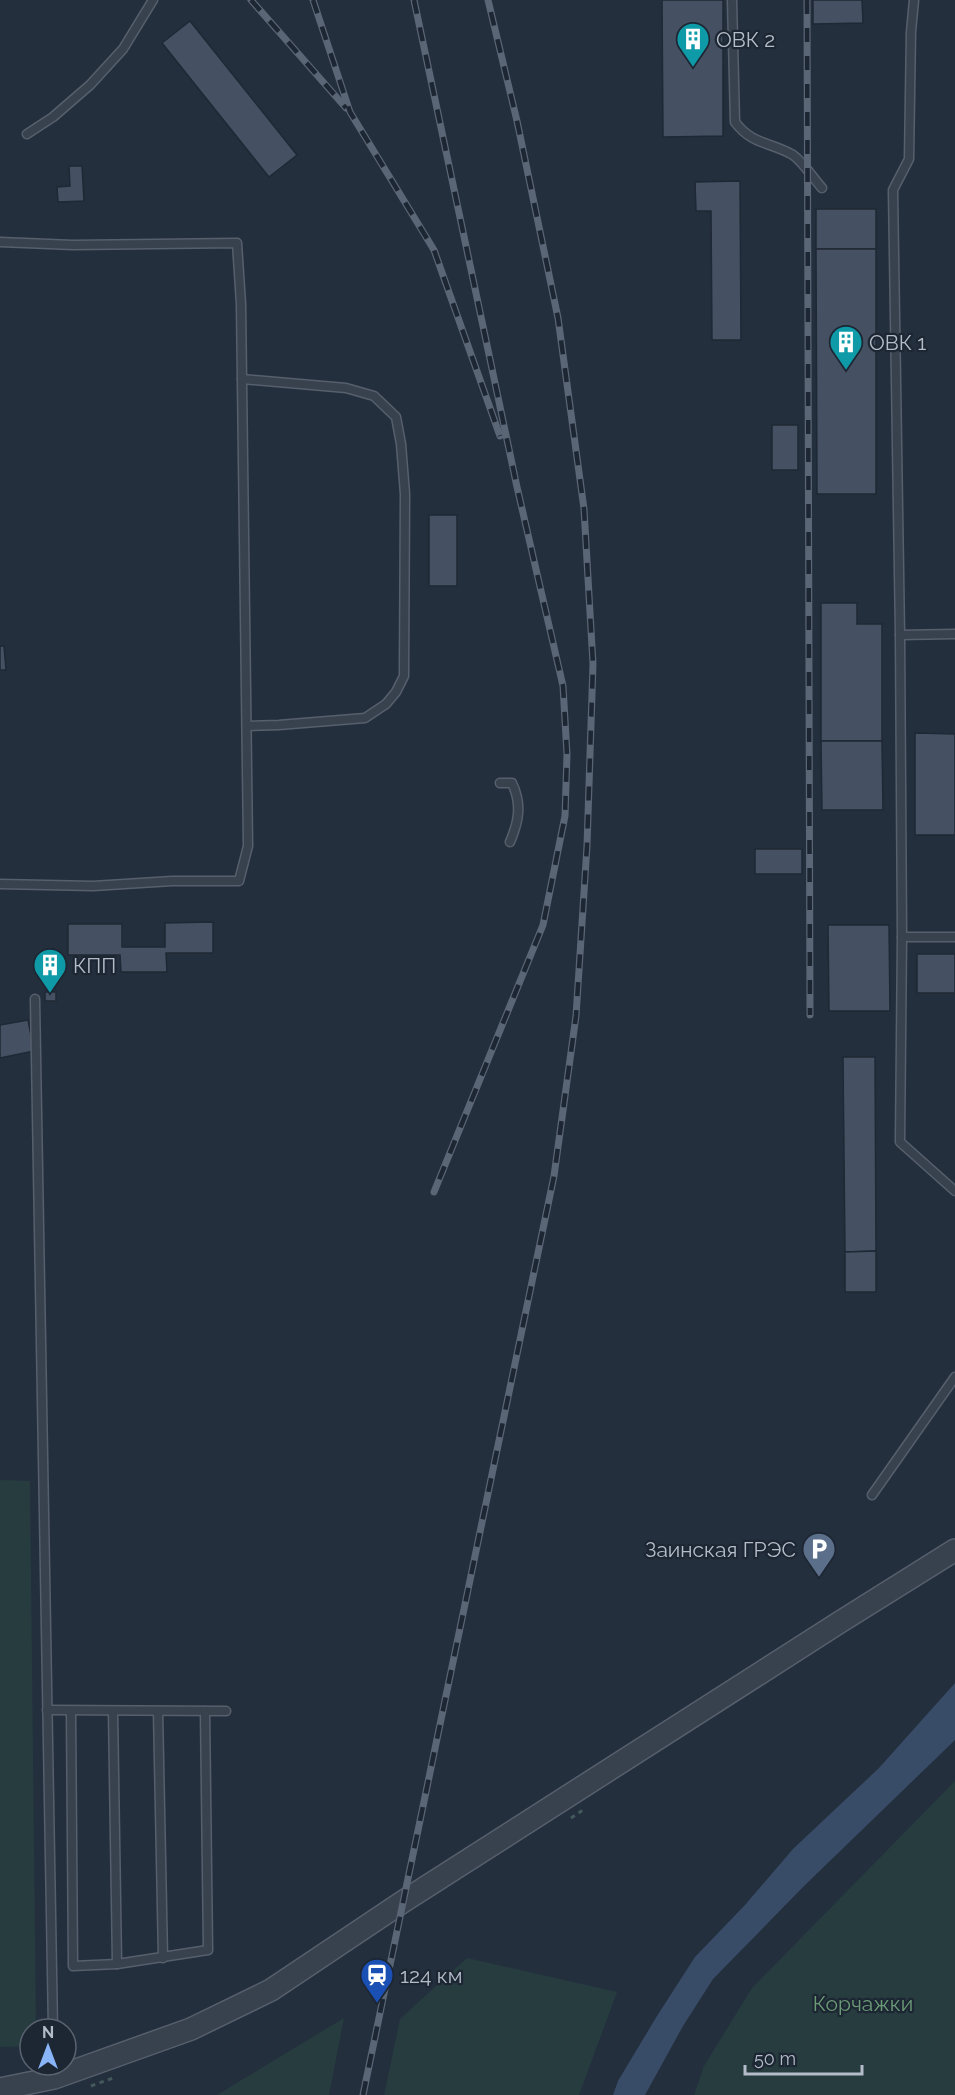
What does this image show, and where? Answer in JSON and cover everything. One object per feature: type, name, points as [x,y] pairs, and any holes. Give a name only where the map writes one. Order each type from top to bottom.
[{"type":"street","points":[[78,2064],[191,2029],[271,1990],[404,1901],[955,1550]]},
{"type":"street","points":[[0,2089],[36,2077]]},
{"type":"lane","points":[[27,134],[53,117],[90,85],[123,49],[153,0]]},
{"type":"lane","points":[[732,0],[735,122],[752,139],[794,156],[822,188]]},
{"type":"lane","points":[[914,0],[911,32],[909,159],[893,190],[900,634],[902,938],[900,1142],[955,1191]]},
{"type":"lane","points":[[0,242],[73,245],[237,243],[241,304],[248,846],[239,882],[172,881],[93,886],[0,884]]},
{"type":"lane","points":[[242,378],[346,388],[374,396],[396,417],[401,444],[406,542],[404,676],[396,692],[386,704],[365,718],[247,726]]},
{"type":"lane","points":[[900,634],[955,634]]},
{"type":"lane","points":[[500,783],[512,783],[518,796],[520,811],[510,842]]},
{"type":"lane","points":[[902,938],[955,937]]},
{"type":"lane","points":[[35,999],[53,2017]]},
{"type":"lane","points":[[872,1495],[955,1377]]},
{"type":"lane","points":[[47,1710],[226,1711]]},
{"type":"lane","points":[[70,1711],[73,1966],[117,1964],[208,1950],[205,1711]]},
{"type":"lane","points":[[113,1711],[117,1964]]},
{"type":"lane","points":[[158,1711],[163,1958]]},
{"type":"green space","points":[[0,1480],[30,1481],[36,2017],[18,2017],[18,2046],[0,2047]]},
{"type":"green space","name":"Корчажки","points":[[955,1781],[955,2095],[694,2095],[704,2066],[752,1988]]},
{"type":"green space","points":[[467,1958],[617,1992],[579,2095],[384,2095],[400,2019]]},
{"type":"green space","points":[[344,2018],[329,2095],[217,2095]]},
{"type":"water","points":[[955,1683],[955,1740],[804,1886],[713,1979],[683,2026],[645,2095],[613,2095],[618,2081],[695,1957],[745,1905],[793,1849],[879,1768]]},
{"type":"building","name":"ОВК 2","points":[[662,0],[723,0],[723,136],[663,137]]},
{"type":"building","points":[[813,0],[862,0],[863,23],[813,24]]},
{"type":"building","points":[[190,21],[297,155],[269,177],[162,43]]},
{"type":"building","points":[[69,166],[82,166],[84,201],[58,202],[57,187],[70,186]]},
{"type":"building","points":[[740,181],[741,340],[712,340],[711,211],[696,211],[695,182]]},
{"type":"building","points":[[816,209],[876,209],[876,249],[816,249]]},
{"type":"building","name":"ОВК 1","points":[[816,249],[876,249],[876,494],[817,494]]},
{"type":"building","points":[[772,425],[798,425],[798,470],[772,470]]},
{"type":"building","points":[[429,515],[457,515],[457,586],[429,586]]},
{"type":"building","points":[[821,603],[857,603],[857,624],[882,624],[882,741],[821,741]]},
{"type":"building","points":[[0,646],[4,646],[6,670],[0,670]]},
{"type":"building","points":[[915,733],[955,734],[955,835],[915,835]]},
{"type":"building","points":[[821,741],[882,741],[883,810],[822,810]]},
{"type":"building","points":[[755,849],[802,849],[802,874],[755,874]]},
{"type":"building","points":[[213,922],[213,953],[166,953],[167,972],[121,972],[120,955],[68,955],[68,924],[122,924],[122,947],[165,947],[165,923]]},
{"type":"building","points":[[828,925],[889,925],[890,1011],[829,1011]]},
{"type":"building","points":[[917,954],[955,954],[955,993],[917,993]]},
{"type":"building","name":"КПП","points":[[45,992],[56,992],[56,1001],[45,1001]]},
{"type":"building","points":[[28,1020],[34,1051],[0,1058],[0,1025]]},
{"type":"building","points":[[843,1057],[875,1057],[876,1251],[845,1252]]},
{"type":"building","points":[[876,1251],[876,1292],[845,1292],[845,1252]]},
{"type":"railway","points":[[251,0],[346,108]]},
{"type":"railway","points":[[313,0],[350,112],[434,250],[500,436]]},
{"type":"railway","points":[[414,0],[517,487],[563,686],[567,754],[565,816],[543,925],[434,1192]]},
{"type":"railway","points":[[363,2095],[554,1176],[576,1016],[587,846],[593,664],[584,509],[558,318],[517,121],[488,0]]},
{"type":"railway","points":[[807,0],[810,1015]]},
{"type":"place","name":"ОВК 2","points":[[693,68]]},
{"type":"place","name":"ОВК 1","points":[[846,371]]},
{"type":"place","name":"КПП","points":[[50,994]]},
{"type":"place","name":"Заинская ГРЭС","points":[[819,1578]]},
{"type":"place","name":"124 км","points":[[377,2004]]}]
